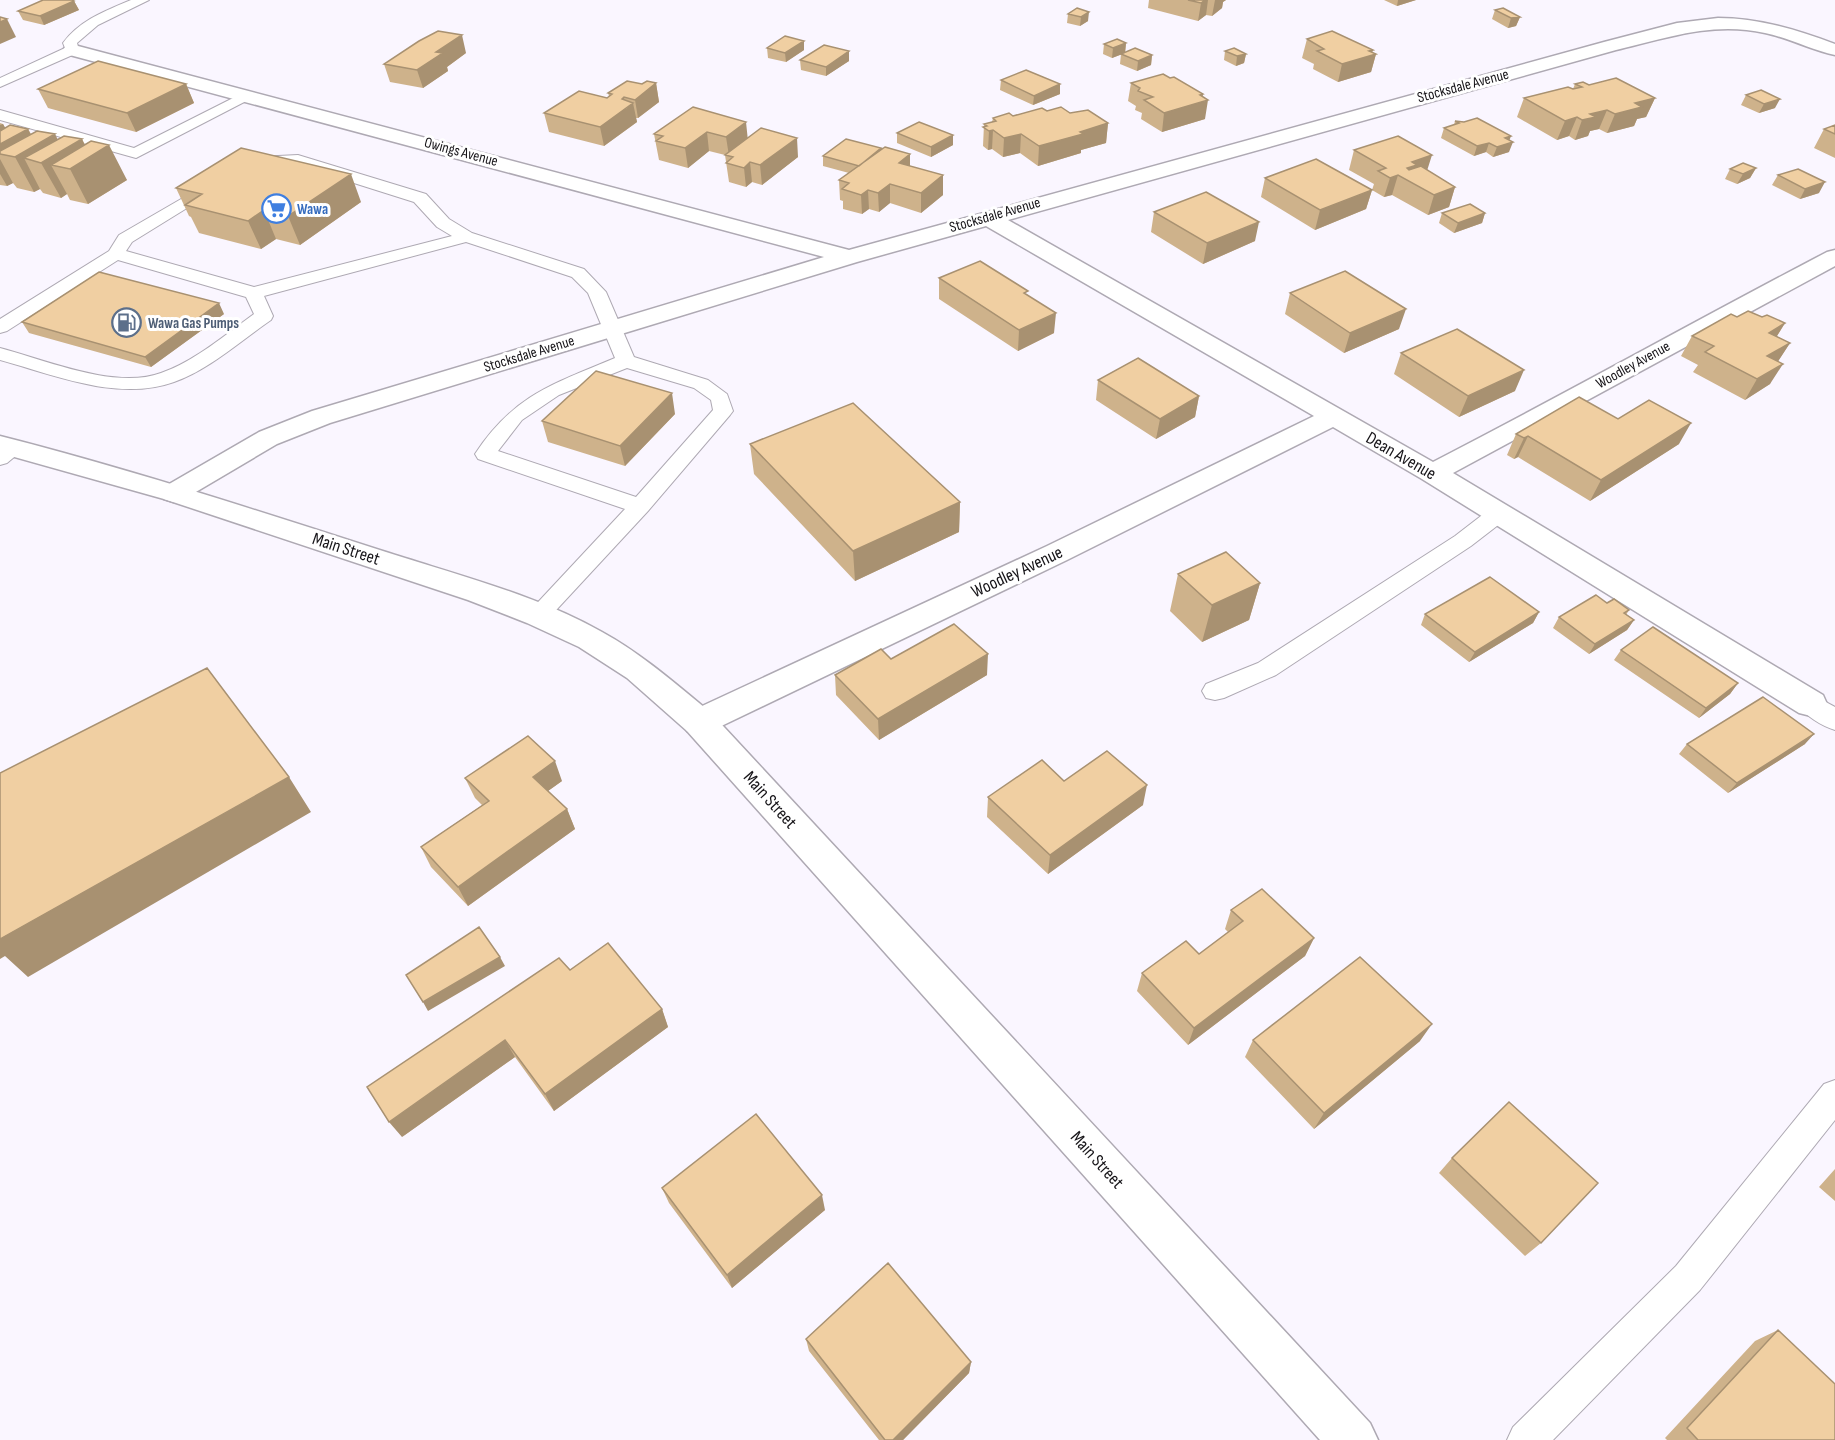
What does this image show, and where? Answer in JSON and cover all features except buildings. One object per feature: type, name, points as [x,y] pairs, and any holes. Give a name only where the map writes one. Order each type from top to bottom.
[{"type":"street","name":"Stocksdale Avenue","points":[[174,492],[268,438],[321,417],[987,217],[1610,46],[1687,27],[1739,23],[1793,34],[1835,50]]},
{"type":"street","name":"Owings Avenue","points":[[72,50],[849,257]]},
{"type":"street","name":"Dean Avenue","points":[[987,217],[1432,473],[1811,704]]},
{"type":"street","name":"Woodley Avenue","points":[[1432,473],[1539,418],[1835,257]]},
{"type":"street","name":"Woodley Avenue","points":[[699,722],[1057,553],[1333,417]]},
{"type":"street","name":"Main Street","points":[[5,450],[174,492],[479,593],[538,615],[590,639],[638,670],[699,722],[1353,1440]]},
{"type":"lane","points":[[0,83],[72,50],[70,43],[76,34],[91,24],[142,0]]},
{"type":"lane","points":[[0,115],[136,153],[245,96]]},
{"type":"lane","points":[[245,168],[259,162],[298,160],[420,198],[443,223],[466,237],[578,273],[597,292],[610,329],[626,361]]},
{"type":"lane","points":[[0,327],[116,254],[125,239],[225,180]]},
{"type":"lane","points":[[116,254],[254,292],[466,237]]},
{"type":"lane","points":[[0,354],[114,384],[148,383],[166,379],[184,370],[264,316],[254,292]]},
{"type":"lane","points":[[538,615],[640,506],[723,411],[720,398],[701,384],[626,361],[552,392],[515,416],[485,454],[640,506]]},
{"type":"lane","points":[[1215,691],[1268,669],[1463,541],[1498,514]]},
{"type":"lane","points":[[1811,704],[1835,720]]},
{"type":"lane","points":[[1526,1440],[1688,1278],[1835,1095]]},
{"type":"place","name":"Wawa","points":[[276,209]]},
{"type":"place","name":"Wawa Gas Pumps","points":[[127,323]]}]
